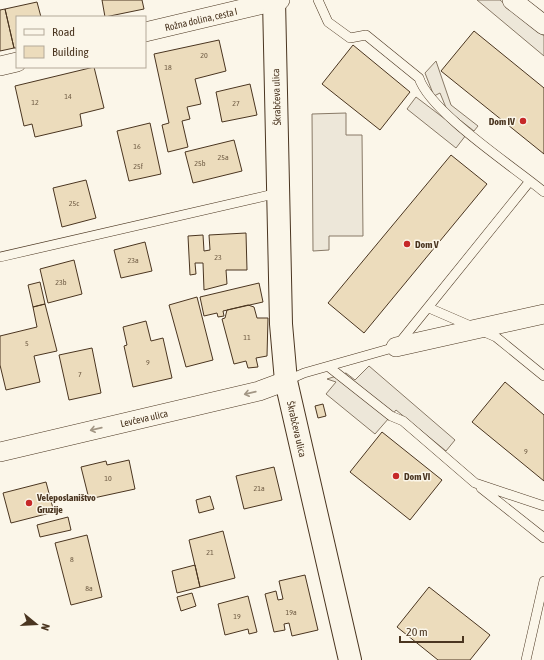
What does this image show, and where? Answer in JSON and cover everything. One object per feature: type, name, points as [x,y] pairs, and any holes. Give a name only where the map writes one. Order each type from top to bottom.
[{"type":"street","points":[[512,0],[544,25]]},
{"type":"street","name":"Rožna dolina, cesta I","points":[[146,32],[276,1]]},
{"type":"street","name":"Škrabčeva ulica","points":[[276,1],[281,324],[286,381],[350,660]]},
{"type":"street","points":[[0,66],[16,62]]},
{"type":"street","points":[[396,348],[544,314]]},
{"type":"street","name":"Levčeva ulica","points":[[0,452],[259,391],[286,381]]},
{"type":"lane","points":[[318,0],[328,22],[350,38],[366,35],[419,78],[422,86],[442,110],[544,192]]},
{"type":"lane","points":[[286,381],[328,366],[396,348],[430,308],[530,181]]},
{"type":"lane","points":[[0,257],[279,193]]},
{"type":"lane","points":[[430,308],[496,337],[544,376]]},
{"type":"lane","points":[[328,366],[391,416],[403,421],[475,483],[544,538]]},
{"type":"lane","points":[[475,483],[544,506]]},
{"type":"lane","points":[[526,660],[544,580]]},
{"type":"shaded area","points":[[477,0],[500,0],[544,36],[544,56]]},
{"type":"shaded area","points":[[436,61],[451,105],[478,126],[474,131],[447,110],[440,93],[434,96],[425,73]]},
{"type":"shaded area","points":[[416,97],[466,135],[456,148],[407,109]]},
{"type":"shaded area","points":[[346,113],[346,135],[362,135],[363,236],[329,236],[329,250],[313,251],[312,114]]},
{"type":"shaded area","points":[[369,366],[455,440],[446,451],[396,410],[375,434],[326,394],[336,382],[327,379],[346,373],[355,380]]},
{"type":"building","points":[[102,0],[142,0],[144,9],[105,16]]},
{"type":"building","points":[[37,2],[41,16],[16,16],[16,48],[14,48],[5,9]]},
{"type":"building","points":[[5,9],[14,48],[0,51],[0,10]]},
{"type":"building","name":"Dom IV","points":[[474,31],[544,88],[544,154],[441,71]]},
{"type":"building","points":[[219,40],[226,71],[195,79],[201,104],[187,107],[190,119],[182,121],[188,147],[168,152],[162,125],[169,123],[154,54]]},
{"type":"building","points":[[353,45],[410,92],[380,130],[322,84]]},
{"type":"building","points":[[94,68],[104,108],[80,114],[82,126],[35,137],[32,124],[24,126],[15,86]]},
{"type":"building","points":[[250,84],[257,115],[222,122],[216,92]]},
{"type":"building","points":[[150,123],[161,174],[129,181],[117,131]]},
{"type":"building","points":[[234,140],[242,171],[193,183],[185,152]]},
{"type":"building","name":"Dom V","points":[[451,155],[487,184],[364,333],[328,303]]},
{"type":"building","points":[[86,180],[96,218],[62,227],[53,188]]},
{"type":"building","points":[[246,233],[247,270],[226,270],[227,284],[204,290],[203,263],[195,263],[196,274],[190,275],[188,236],[203,235],[204,251],[210,250],[209,235]]},
{"type":"building","points":[[145,242],[152,271],[121,278],[114,250]]},
{"type":"building","points":[[74,260],[82,294],[48,303],[40,269]]},
{"type":"building","points":[[40,282],[45,304],[33,307],[28,285]]},
{"type":"building","points":[[259,283],[263,302],[223,311],[224,316],[218,317],[217,313],[204,316],[200,297]]},
{"type":"building","points":[[197,297],[213,360],[186,367],[169,305]]},
{"type":"building","points":[[45,304],[57,351],[34,356],[40,382],[6,390],[0,365],[0,336],[37,327],[33,307]]},
{"type":"building","points":[[248,305],[254,307],[257,318],[268,318],[267,356],[256,358],[258,367],[248,368],[246,361],[234,364],[222,319],[225,318],[227,310]]},
{"type":"building","points":[[146,321],[151,341],[163,338],[172,378],[133,387],[124,346],[127,345],[123,327]]},
{"type":"building","points":[[92,348],[101,393],[69,400],[59,355]]},
{"type":"building","points":[[505,382],[544,415],[544,481],[472,422]]},
{"type":"building","points":[[323,404],[326,416],[318,418],[315,406]]},
{"type":"building","name":"Dom VI","points":[[382,432],[442,480],[410,520],[350,472]]},
{"type":"building","points":[[129,460],[135,489],[89,499],[81,467],[106,461],[107,465]]},
{"type":"building","points":[[274,467],[282,500],[244,509],[236,476]]},
{"type":"building","name":"Veleposlaništvo Gruzije","points":[[46,482],[54,512],[11,523],[3,493]]},
{"type":"building","points":[[210,496],[214,509],[199,513],[196,500]]},
{"type":"building","points":[[68,517],[71,530],[40,537],[37,525]]},
{"type":"building","points":[[223,531],[235,578],[200,587],[189,540]]},
{"type":"building","points":[[87,535],[102,597],[71,605],[55,543]]},
{"type":"building","points":[[195,565],[200,587],[177,593],[172,571]]},
{"type":"building","points":[[305,575],[318,630],[292,636],[289,623],[284,624],[285,630],[274,632],[265,594],[276,591],[278,600],[283,599],[279,581]]},
{"type":"building","points":[[429,587],[490,635],[470,660],[438,660],[397,627]]},
{"type":"building","points":[[192,593],[196,606],[181,611],[177,597]]},
{"type":"building","points":[[248,596],[257,632],[249,634],[248,629],[225,635],[218,604]]},
{"type":"place","name":"Dom IV","points":[[523,121]]},
{"type":"place","name":"Dom V","points":[[407,244]]},
{"type":"place","name":"Dom VI","points":[[396,476]]},
{"type":"place","name":"Veleposlaništvo Gruzije","points":[[29,503]]}]
